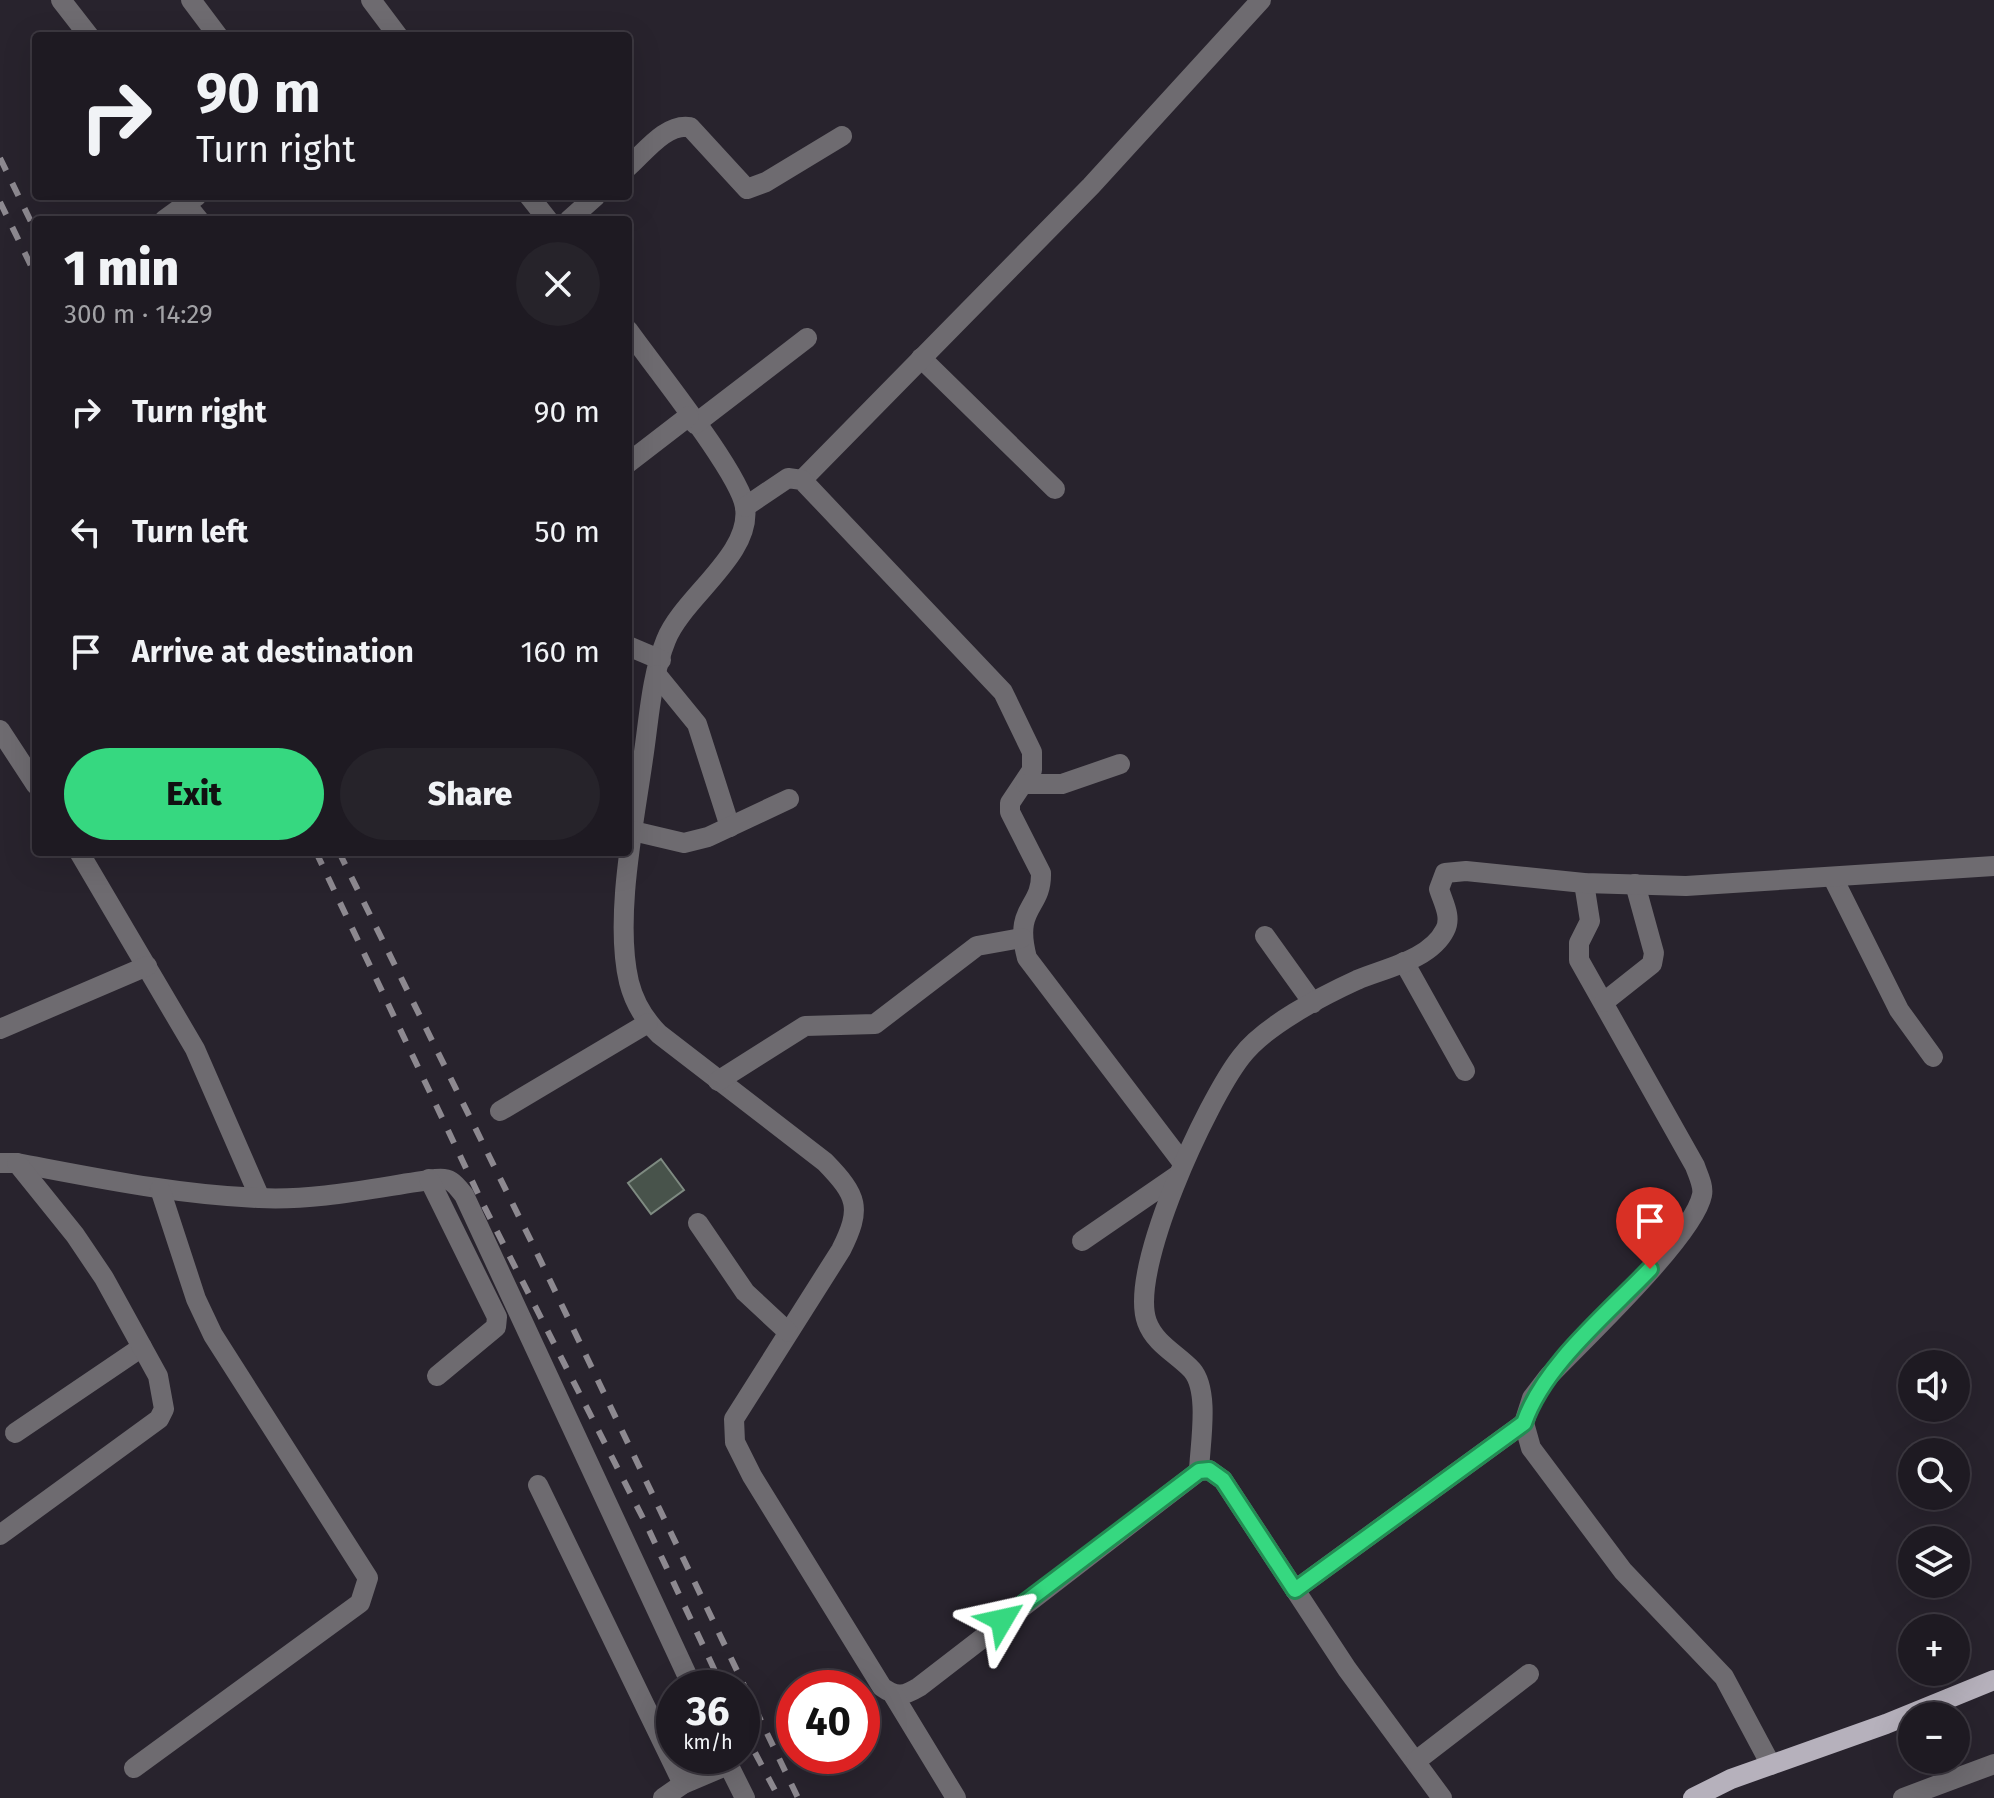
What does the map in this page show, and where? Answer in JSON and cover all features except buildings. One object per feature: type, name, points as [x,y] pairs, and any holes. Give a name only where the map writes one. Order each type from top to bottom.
[{"type":"main road","points":[[1693,1798],[1994,1680]]},
{"type":"street","points":[[61,0],[86,32]]},
{"type":"street","points":[[191,0],[215,32]]},
{"type":"street","points":[[371,0],[395,32]]},
{"type":"street","points":[[802,480],[1091,186],[1261,0]]},
{"type":"street","points":[[632,163],[669,130],[679,125],[690,127],[747,189],[766,182],[842,136]]},
{"type":"street","points":[[532,200],[545,216]]},
{"type":"street","points":[[574,216],[592,200]]},
{"type":"street","points":[[173,216],[194,207]]},
{"type":"street","points":[[632,336],[729,473],[745,507],[741,536],[724,563],[685,607],[666,639],[632,838]]},
{"type":"street","points":[[632,460],[807,338]]},
{"type":"street","points":[[921,358],[1055,489]]},
{"type":"street","points":[[745,507],[788,478],[802,480],[994,680],[1032,752],[1032,770],[1026,784],[1010,803],[1010,812],[1037,862],[1041,883],[1023,916],[1022,938],[1027,958],[1180,1168]]},
{"type":"street","points":[[632,649],[659,668],[697,724],[730,827]]},
{"type":"street","points":[[0,730],[32,779]]},
{"type":"street","points":[[1026,784],[1062,784],[1120,764]]},
{"type":"street","points":[[632,844],[684,843],[708,837],[789,799]]},
{"type":"street","points":[[81,856],[195,1049],[260,1198]]},
{"type":"street","points":[[630,856],[624,927],[626,959],[629,983],[648,1023],[825,1162],[855,1203],[852,1229],[841,1250],[734,1419],[735,1442],[752,1476],[882,1687],[894,1696],[956,1798]]},
{"type":"street","points":[[1199,1471],[1203,1400],[1200,1385],[1193,1371],[1155,1335],[1142,1306],[1145,1283],[1180,1168],[1240,1057],[1254,1042],[1313,1003],[1404,962],[1436,942],[1447,928],[1448,915],[1439,889],[1445,873],[1466,871],[1584,883],[1686,886],[1994,866]]},
{"type":"street","points":[[1833,878],[1899,1010],[1933,1057]]},
{"type":"street","points":[[1584,883],[1590,921],[1577,951],[1579,960],[1695,1166],[1703,1191],[1698,1209],[1671,1247],[1548,1377],[1532,1398],[1524,1423],[1531,1448],[1544,1469],[1623,1571],[1724,1677],[1771,1765]]},
{"type":"street","points":[[1604,1002],[1652,964],[1654,953],[1635,884]]},
{"type":"street","points":[[1265,936],[1313,1003]]},
{"type":"street","points":[[718,1081],[805,1026],[875,1024],[977,946],[1022,938]]},
{"type":"street","points":[[1404,962],[1465,1071]]},
{"type":"street","points":[[0,1029],[147,966]]},
{"type":"street","points":[[500,1111],[648,1023]]},
{"type":"street","points":[[9,1163],[160,1189],[260,1198],[305,1196],[437,1179],[464,1195],[685,1670]]},
{"type":"street","points":[[0,1535],[159,1419],[164,1409],[158,1376],[91,1257],[9,1163]]},
{"type":"street","points":[[1082,1241],[1180,1168]]},
{"type":"street","points":[[437,1179],[498,1322],[437,1376]]},
{"type":"street","points":[[134,1768],[360,1603],[368,1578],[213,1335],[196,1299],[160,1189]]},
{"type":"street","points":[[698,1223],[745,1292],[788,1332]]},
{"type":"street","points":[[15,1433],[142,1347]]},
{"type":"street","points":[[1295,1590],[1524,1423]]},
{"type":"street","points":[[894,1696],[905,1695],[919,1687],[1199,1471],[1209,1470],[1223,1480],[1347,1669],[1442,1798]]},
{"type":"street","points":[[538,1485],[683,1784]]},
{"type":"street","points":[[1416,1761],[1529,1674]]},
{"type":"street","points":[[1903,1798],[1994,1764]]},
{"type":"street","points":[[663,1798],[701,1774]]},
{"type":"street","points":[[733,1774],[745,1798]]},
{"type":"railway","points":[[0,158],[32,224]]},
{"type":"railway","points":[[0,202],[32,268]]},
{"type":"railway","points":[[318,856],[482,1202],[647,1526],[715,1670]]},
{"type":"railway","points":[[341,856],[533,1245],[798,1798]]},
{"type":"railway","points":[[760,1762],[779,1798]]},
{"type":"route","points":[[1002,1620],[1164,1501],[1199,1471],[1209,1470],[1223,1480],[1295,1590],[1524,1423],[1532,1398],[1548,1377],[1650,1269]]}]
